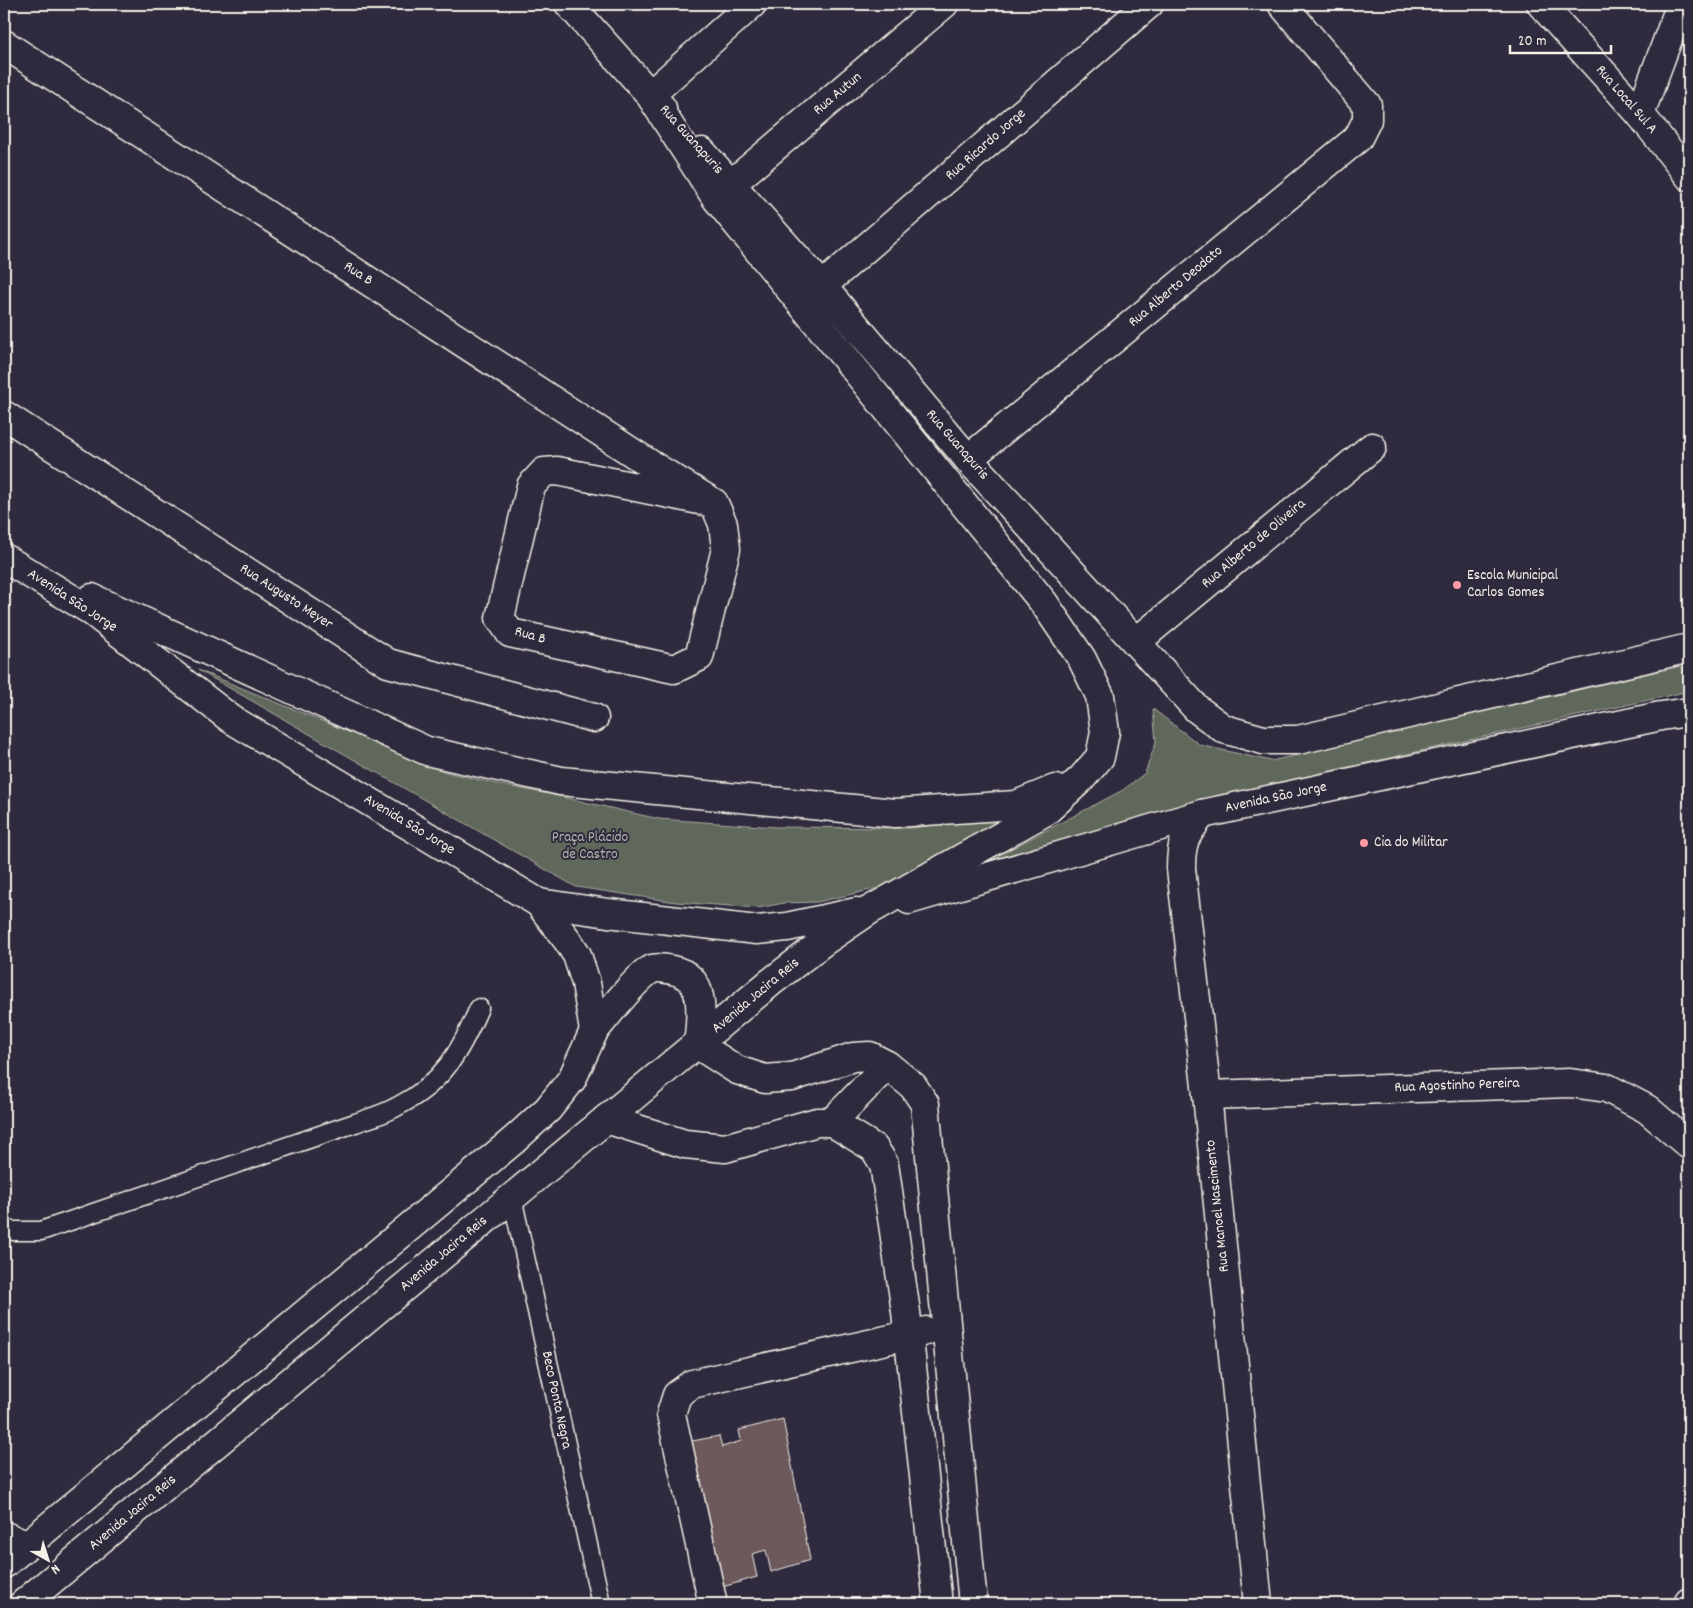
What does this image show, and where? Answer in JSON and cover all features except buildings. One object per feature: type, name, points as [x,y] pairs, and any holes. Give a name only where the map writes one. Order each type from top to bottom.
[{"type":"street","name":"Rua Guanapuris","points":[[569,4],[822,286],[968,459],[1196,709],[1224,729],[1262,740],[1298,740],[1689,648]]},
{"type":"street","points":[[650,95],[752,4]]},
{"type":"street","name":"Rua Autun","points":[[732,184],[944,4]]},
{"type":"street","name":"Rua Ricardo Jorge","points":[[822,286],[1149,4]]},
{"type":"street","name":"Rua Alberto Deodato","points":[[968,459],[1358,138],[1367,120],[1367,105],[1282,4]]},
{"type":"street","name":"Rua Local Sul A","points":[[1542,4],[1640,114],[1689,176]]},
{"type":"street","points":[[1640,114],[1681,4]]},
{"type":"street","name":"Rua B","points":[[4,46],[653,466],[714,503],[723,524],[726,549],[698,657],[674,669],[510,633],[500,618],[531,486],[544,472],[557,471],[714,503]]},
{"type":"street","name":"Rua Guanapuris","points":[[650,95],[716,198],[1044,603],[1082,659],[1100,696],[1105,732],[1100,758],[1082,778]]},
{"type":"street","name":"Rua Augusto Meyer","points":[[4,415],[388,662],[594,718]]},
{"type":"street","name":"Rua Alberto de Oliveira","points":[[1136,642],[1372,447]]},
{"type":"street","points":[[4,558],[427,751],[561,781],[895,813],[1016,805],[1082,778]]},
{"type":"street","name":"Avenida São Jorge","points":[[4,558],[90,610],[231,719],[539,903],[756,930],[787,927],[870,910],[1202,814],[1661,716],[1689,712]]},
{"type":"street","name":"Avenida São Jorge","points":[[870,910],[1046,811],[1082,778]]},
{"type":"street","name":"Rua Manoel Nascimento","points":[[1202,814],[1187,834],[1181,850],[1181,869],[1207,1096],[1258,1604]]},
{"type":"street","points":[[539,903],[577,955],[586,982],[594,1031]]},
{"type":"street","name":"Avenida Jacira Reis","points":[[23,1604],[771,982],[822,942],[870,910]]},
{"type":"street","points":[[4,1564],[514,1140],[548,1109],[572,1079],[594,1031],[638,981],[653,969],[666,969],[686,974],[699,995],[701,1007],[698,1044],[738,1070],[765,1079],[792,1076],[853,1057],[870,1056],[887,1065],[913,1086],[925,1104],[973,1604]]},
{"type":"street","points":[[832,1122],[887,1065]]},
{"type":"street","name":"Rua Agostinho Pereira","points":[[1207,1096],[1570,1083],[1607,1088],[1615,1092],[1647,1109],[1689,1144]]},
{"type":"street","points":[[606,1119],[685,1144],[725,1148],[817,1122],[832,1122],[874,1148],[884,1164],[909,1334],[938,1604]]},
{"type":"street","points":[[713,1604],[671,1414],[677,1395],[692,1384],[947,1327]]},
{"type":"lane","points":[[4,1229],[13,1231],[41,1231],[398,1107],[432,1084],[453,1060],[479,1008]]},
{"type":"lane","name":"Beco Ponta Negra","points":[[512,1197],[601,1604]]},
{"type":"lane","points":[[4,1530],[31,1542]]},
{"type":"green space","points":[[1689,664],[1689,691],[1277,783],[988,861],[1123,790],[1145,773],[1156,742],[1153,709],[1200,745],[1271,761]]},
{"type":"green space","name":"Praça Plácido de Castro","points":[[198,670],[446,772],[659,819],[777,827],[912,828],[1021,812],[943,852],[879,888],[817,902],[784,903],[758,908],[676,902],[576,887]]},
{"type":"place","name":"Escola Municipal Carlos Gomes","points":[[1457,585]]},
{"type":"place","name":"Cia do Militar","points":[[1364,843]]}]
